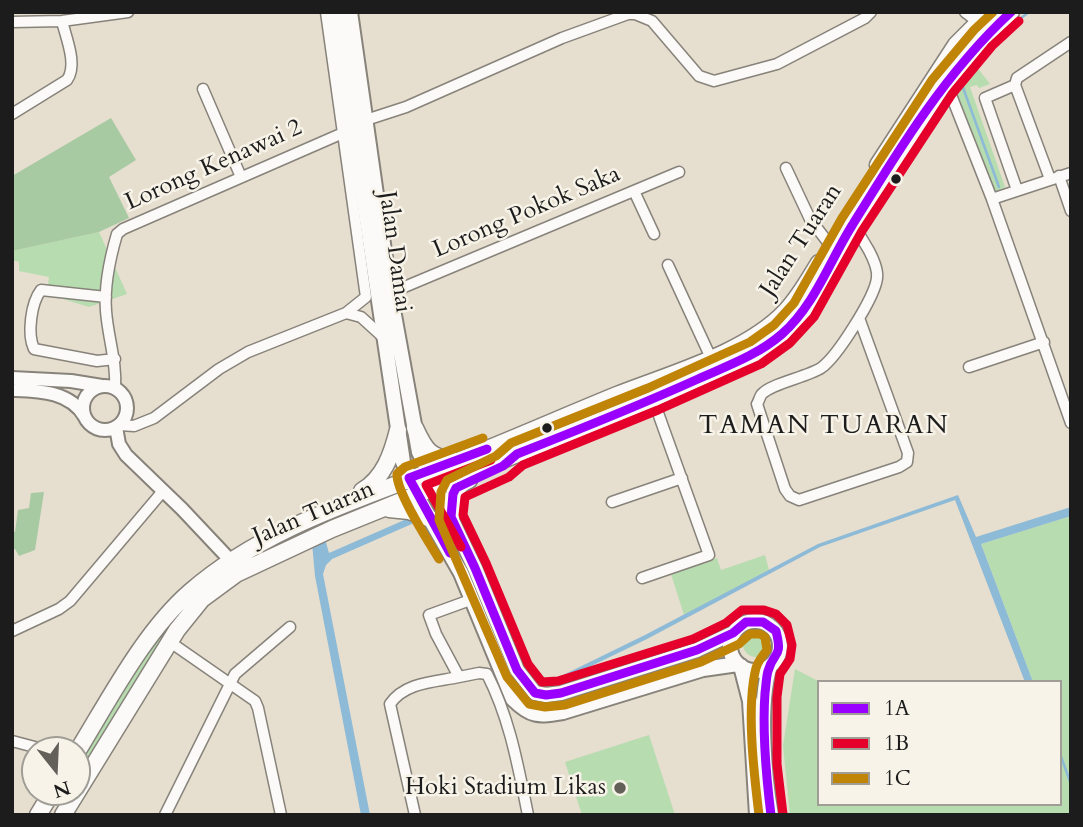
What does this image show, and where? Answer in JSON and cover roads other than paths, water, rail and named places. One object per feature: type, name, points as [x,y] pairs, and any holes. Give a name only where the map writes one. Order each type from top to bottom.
[{"type":"main road","name":"Jalan Damai","points":[[337,12],[403,462],[417,495],[461,573],[513,699],[526,712],[533,714],[563,712],[703,669],[739,665]]},
{"type":"main road","name":"Jalan Damai","points":[[350,12],[390,293],[419,452],[451,517],[517,670],[535,693],[546,695],[574,689],[697,650],[733,634]]},
{"type":"main road","points":[[977,15],[988,19],[998,12]]},
{"type":"main road","name":"Jalan Tuaran","points":[[70,812],[170,642],[202,599],[236,574],[332,529],[653,399],[755,352],[782,334],[804,310],[852,225],[942,88],[983,38],[1011,12]]},
{"type":"main road","name":"Jalan Tuaran","points":[[87,736],[154,631],[191,591],[231,561],[270,538],[326,511],[512,441],[711,358],[767,328],[787,310],[830,245],[889,146],[977,15]]},
{"type":"main road","points":[[415,428],[425,449],[435,456],[457,461]]},
{"type":"main road","points":[[326,511],[376,481],[389,459],[398,430]]},
{"type":"main road","points":[[451,517],[456,488],[503,466],[517,454]]},
{"type":"main road","points":[[374,513],[398,509],[431,519]]},
{"type":"main road","points":[[202,599],[225,575],[231,561]]},
{"type":"main road","points":[[757,815],[750,701],[739,665],[730,649],[733,634],[746,622],[763,622],[770,625],[776,631],[780,646],[779,654],[770,666],[765,696],[765,765],[771,815]]},
{"type":"main road","points":[[739,665],[752,670],[770,666]]},
{"type":"street","points":[[12,22],[62,21],[128,12]]},
{"type":"street","points":[[118,426],[134,426],[154,418],[219,369],[248,352],[346,313],[367,294],[326,12]]},
{"type":"street","points":[[366,120],[405,107],[611,18],[635,13],[652,21],[699,76],[714,81],[776,64],[865,18],[871,12]]},
{"type":"street","points":[[12,114],[67,80],[72,74],[62,21]]},
{"type":"street","points":[[1071,42],[1017,78],[1015,85],[1071,211]]},
{"type":"street","points":[[1015,85],[985,98],[1017,190]]},
{"type":"street","points":[[942,88],[951,95],[992,199],[1071,423]]},
{"type":"street","points":[[203,89],[241,177]]},
{"type":"street","name":"Lorong Kenawai 2","points":[[106,298],[113,248],[117,234],[123,229],[343,133]]},
{"type":"street","points":[[786,168],[810,219],[830,245]]},
{"type":"street","name":"Lorong Pokok Saka","points":[[390,293],[679,172]]},
{"type":"street","points":[[992,199],[1071,173]]},
{"type":"street","points":[[634,191],[654,233]]},
{"type":"street","points":[[852,225],[868,248],[877,278],[859,318],[823,366],[806,376],[761,394],[758,404],[785,489],[790,496],[799,500],[899,467],[906,462],[908,453],[859,318]]},
{"type":"street","points":[[668,265],[711,358]]},
{"type":"street","points":[[111,388],[115,359],[106,298],[41,290],[35,298],[30,341],[34,349],[97,361],[115,359]]},
{"type":"street","points":[[346,313],[361,317],[383,337]]},
{"type":"street","points":[[970,367],[1044,342]]},
{"type":"street","points":[[12,378],[71,381],[111,388],[121,393],[127,405],[124,419],[118,426],[110,430],[97,429],[87,420],[79,406],[61,396],[12,390]]},
{"type":"street","points":[[87,420],[84,414],[85,400],[94,390],[111,388]]},
{"type":"street","points":[[642,578],[709,555],[653,399]]},
{"type":"street","points":[[118,426],[119,444],[126,455],[231,561]]},
{"type":"street","points":[[612,502],[682,478]]},
{"type":"street","points":[[12,631],[70,601],[163,491]]},
{"type":"street","points":[[459,677],[436,634],[429,614],[473,599]]},
{"type":"street","points":[[165,815],[229,683],[248,661],[290,627]]},
{"type":"street","points":[[170,642],[255,701],[281,815]]},
{"type":"street","points":[[415,815],[390,704],[406,688],[479,673],[487,674],[510,729],[528,815]]},
{"type":"water","points":[[958,495],[976,537],[1071,507],[1071,516],[981,544],[1032,680],[1024,680],[955,500],[820,547],[647,639],[558,682],[553,680],[645,635],[818,544]]},
{"type":"water","points":[[409,518],[414,523],[332,559],[323,574],[370,815],[361,815],[315,576],[312,543],[325,539],[329,553]]},
{"type":"waterway","points":[[1021,18],[1029,12]]},
{"type":"waterway","points":[[999,187],[961,82],[1008,28]]},
{"type":"waterway","points":[[1062,759],[1071,784]]},
{"type":"place","name":"Hoki Stadium Likas","points":[[620,788]]},
{"type":"district","name":"TAMAN TUARAN","points":[[824,427]]}]
